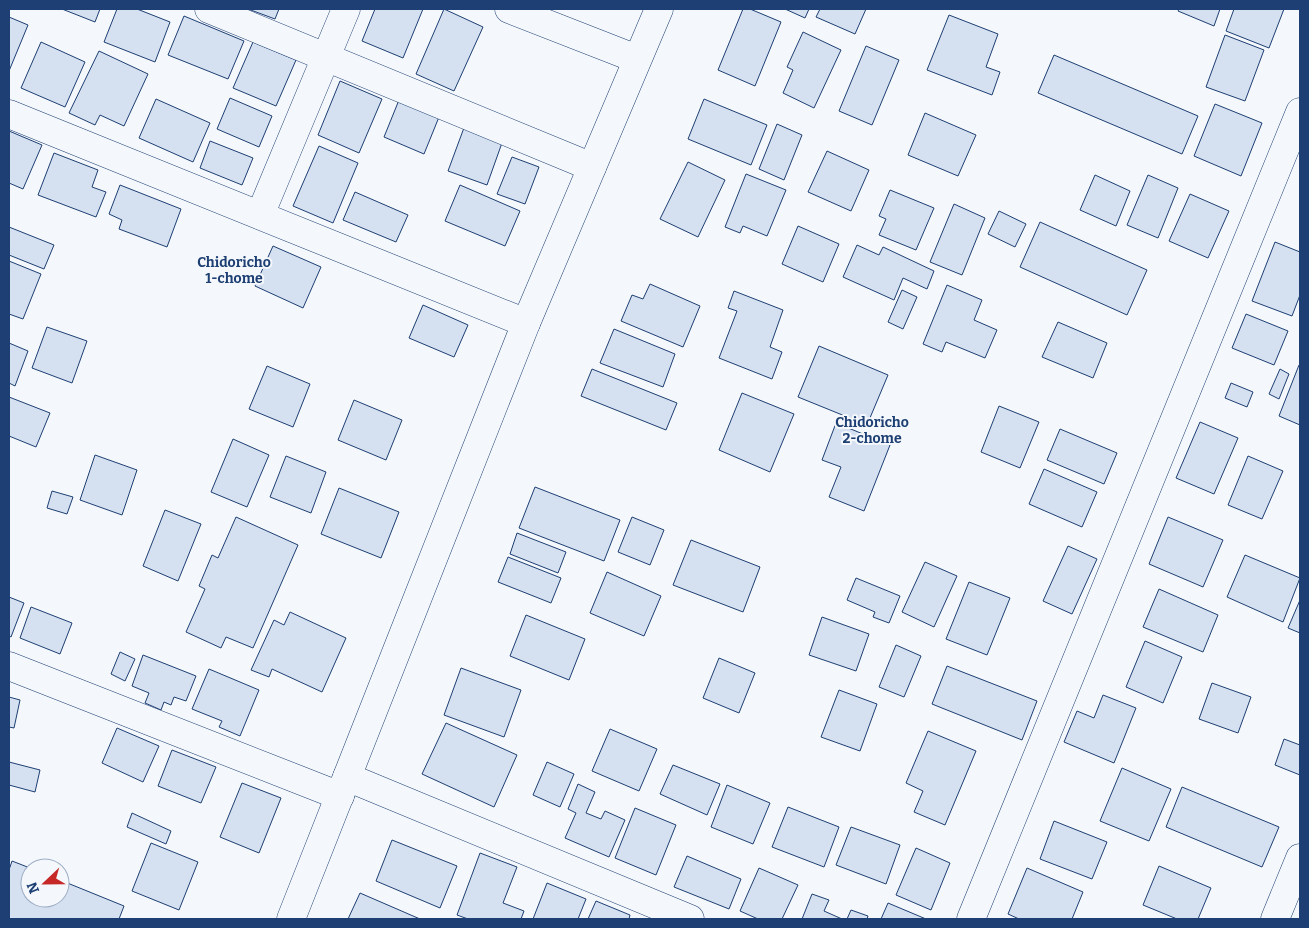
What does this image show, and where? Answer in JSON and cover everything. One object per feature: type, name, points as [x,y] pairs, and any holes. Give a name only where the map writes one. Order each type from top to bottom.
[{"type":"street","points":[[209,9],[592,167]]},
{"type":"street","points":[[260,215],[346,9]]},
{"type":"street","points":[[509,9],[637,59]]},
{"type":"street","points":[[291,919],[526,323],[659,9]]},
{"type":"street","points":[[971,919],[1300,112]]},
{"type":"street","points":[[9,114],[526,323]]},
{"type":"street","points":[[9,666],[344,786],[690,919]]},
{"type":"street","points":[[1275,919],[1300,858]]},
{"type":"building","points":[[62,9],[100,9],[95,22]]},
{"type":"building","points":[[117,9],[137,9],[170,22],[155,62],[104,42]]},
{"type":"building","points":[[248,9],[279,9],[275,19]]},
{"type":"building","points":[[375,9],[423,9],[403,58],[362,41]]},
{"type":"building","points":[[444,9],[483,27],[454,91],[416,74]]},
{"type":"building","points":[[743,9],[750,9],[781,22],[755,86],[718,70]]},
{"type":"building","points":[[785,9],[809,9],[805,18]]},
{"type":"building","points":[[820,9],[866,9],[855,34],[816,17]]},
{"type":"building","points":[[1179,9],[1220,9],[1214,26],[1178,11]]},
{"type":"building","points":[[1234,9],[1284,9],[1269,48],[1226,31]]},
{"type":"building","points":[[949,15],[998,34],[986,67],[1000,72],[992,95],[927,70]]},
{"type":"building","points":[[184,16],[244,41],[228,79],[168,55]]},
{"type":"building","points":[[9,17],[28,25],[9,71]]},
{"type":"building","points":[[803,32],[841,50],[814,108],[783,93],[793,70],[787,67]]},
{"type":"building","points":[[1225,35],[1264,50],[1245,101],[1206,87]]},
{"type":"building","points":[[41,42],[85,62],[65,107],[21,88]]},
{"type":"building","points":[[253,42],[296,60],[276,106],[233,88]]},
{"type":"building","points":[[866,46],[899,60],[872,125],[839,111]]},
{"type":"building","points":[[99,51],[148,74],[124,126],[100,115],[95,125],[69,113]]},
{"type":"building","points":[[1054,55],[1198,116],[1182,154],[1038,93]]},
{"type":"building","points":[[340,81],[382,99],[359,153],[318,135]]},
{"type":"building","points":[[230,98],[272,116],[259,147],[217,129]]},
{"type":"building","points":[[156,99],[210,123],[193,162],[139,138]]},
{"type":"building","points":[[704,99],[767,125],[751,165],[688,139]]},
{"type":"building","points":[[399,100],[439,117],[424,154],[384,137]]},
{"type":"building","points":[[1215,104],[1262,123],[1241,176],[1194,156]]},
{"type":"building","points":[[925,113],[976,135],[958,176],[908,155]]},
{"type":"building","points":[[777,124],[802,135],[784,180],[759,169]]},
{"type":"building","points":[[465,125],[503,140],[487,185],[448,171]]},
{"type":"building","points":[[9,131],[42,145],[23,189],[9,183]]},
{"type":"building","points":[[210,141],[253,158],[242,185],[200,168]]},
{"type":"building","points":[[319,146],[358,163],[333,223],[293,206]]},
{"type":"building","points":[[827,151],[869,170],[851,211],[808,192]]},
{"type":"building","points":[[54,153],[98,170],[92,187],[106,192],[96,217],[38,195]]},
{"type":"building","points":[[512,157],[539,167],[525,204],[497,194]]},
{"type":"building","points":[[688,162],[725,180],[698,237],[660,219]]},
{"type":"building","points":[[746,174],[786,190],[767,236],[743,226],[740,233],[725,227]]},
{"type":"building","points":[[1095,175],[1130,191],[1116,226],[1080,210]]},
{"type":"building","points":[[1148,175],[1178,188],[1158,238],[1127,225]]},
{"type":"building","points":[[120,185],[181,209],[167,247],[119,229],[122,220],[109,214]]},
{"type":"building","points":[[460,185],[520,211],[505,246],[445,221]]},
{"type":"building","points":[[890,190],[934,208],[916,250],[879,235],[886,219],[879,216]]},
{"type":"building","points":[[355,192],[408,215],[396,242],[343,220]]},
{"type":"building","points":[[1190,194],[1229,211],[1208,258],[1169,241]]},
{"type":"building","points":[[954,204],[985,218],[962,275],[930,262]]},
{"type":"building","points":[[999,211],[1026,224],[1015,247],[988,234]]},
{"type":"building","points":[[1040,222],[1147,270],[1127,315],[1020,267]]},
{"type":"building","points":[[798,226],[839,244],[823,282],[782,264]]},
{"type":"building","points":[[9,227],[54,245],[44,269],[9,255]]},
{"type":"building","points":[[1275,242],[1300,252],[1300,295],[1292,316],[1252,301]]},
{"type":"building","points":[[857,245],[879,255],[883,247],[934,271],[927,289],[903,278],[894,300],[843,277]]},
{"type":"building","points":[[273,246],[321,267],[303,308],[255,286]]},
{"type":"building","points":[[9,261],[41,274],[23,319],[9,314]]},
{"type":"building","points":[[650,284],[700,306],[683,347],[621,321],[632,295],[643,299]]},
{"type":"building","points":[[947,285],[982,300],[974,320],[997,330],[985,358],[946,342],[942,352],[923,344]]},
{"type":"building","points":[[902,290],[917,297],[903,329],[888,322]]},
{"type":"building","points":[[734,291],[783,310],[770,347],[782,352],[772,379],[719,358],[737,311],[728,308]]},
{"type":"building","points":[[423,305],[468,325],[454,357],[409,338]]},
{"type":"building","points":[[1246,314],[1288,331],[1274,365],[1232,348]]},
{"type":"building","points":[[1058,322],[1107,343],[1093,378],[1042,357]]},
{"type":"building","points":[[47,327],[87,341],[72,383],[32,368]]},
{"type":"building","points":[[614,329],[675,354],[663,387],[600,363]]},
{"type":"building","points":[[9,343],[28,351],[15,386],[9,383]]},
{"type":"building","points":[[819,346],[888,375],[867,425],[798,397]]},
{"type":"building","points":[[1300,365],[1300,425],[1279,416]]},
{"type":"building","points":[[267,366],[310,384],[293,427],[249,409]]},
{"type":"building","points":[[592,369],[677,403],[666,430],[581,396]]},
{"type":"building","points":[[1280,369],[1289,374],[1279,399],[1269,394]]},
{"type":"building","points":[[1231,383],[1253,392],[1247,407],[1225,398]]},
{"type":"building","points":[[742,393],[794,414],[770,472],[719,450]]},
{"type":"building","points":[[9,397],[50,413],[36,447],[9,436]]},
{"type":"building","points":[[354,400],[402,420],[386,460],[338,440]]},
{"type":"building","points":[[999,406],[1039,422],[1020,468],[981,452]]},
{"type":"building","points":[[1200,422],[1238,438],[1214,494],[1176,478]]},
{"type":"building","points":[[836,423],[890,445],[864,511],[829,497],[841,467],[822,460]]},
{"type":"building","points":[[1060,429],[1117,453],[1104,484],[1047,460]]},
{"type":"building","points":[[233,439],[269,455],[247,507],[211,492]]},
{"type":"building","points":[[95,455],[137,470],[122,515],[80,500]]},
{"type":"building","points":[[286,456],[326,472],[311,513],[270,497]]},
{"type":"building","points":[[1248,456],[1283,471],[1262,519],[1228,505]]},
{"type":"building","points":[[1044,469],[1097,492],[1082,527],[1029,504]]},
{"type":"building","points":[[535,487],[620,520],[604,561],[519,528]]},
{"type":"building","points":[[339,488],[399,512],[381,558],[321,534]]},
{"type":"building","points":[[52,491],[73,497],[67,514],[47,508]]},
{"type":"building","points":[[165,510],[201,524],[178,581],[143,566]]},
{"type":"building","points":[[236,517],[298,545],[253,648],[226,637],[221,648],[186,632],[205,589],[199,586],[212,555],[218,558]]},
{"type":"building","points":[[632,517],[664,530],[650,565],[618,552]]},
{"type":"building","points":[[1168,517],[1223,540],[1203,587],[1149,564]]},
{"type":"building","points":[[517,533],[566,552],[558,573],[510,554]]},
{"type":"building","points":[[691,540],[760,567],[743,612],[673,585]]},
{"type":"building","points":[[1068,546],[1097,559],[1072,614],[1043,601]]},
{"type":"building","points":[[1245,555],[1300,578],[1283,622],[1227,597]]},
{"type":"building","points":[[508,557],[561,578],[551,603],[498,582]]},
{"type":"building","points":[[925,562],[957,576],[934,627],[902,612]]},
{"type":"building","points":[[607,572],[661,596],[644,636],[590,613]]},
{"type":"building","points":[[856,578],[900,596],[889,623],[873,617],[875,612],[847,600]]},
{"type":"building","points":[[969,582],[1010,598],[987,655],[946,639]]},
{"type":"building","points":[[1159,589],[1218,615],[1203,652],[1143,627]]},
{"type":"building","points":[[9,597],[24,603],[11,637],[9,636]]},
{"type":"building","points":[[1300,600],[1300,633],[1288,628]]},
{"type":"building","points":[[31,607],[72,623],[60,654],[20,638]]},
{"type":"building","points":[[290,612],[346,638],[322,692],[272,669],[269,677],[251,670],[274,620],[284,625]]},
{"type":"building","points":[[526,615],[585,639],[569,680],[510,656]]},
{"type":"building","points":[[822,617],[869,634],[856,671],[809,655]]},
{"type":"building","points":[[1145,641],[1182,657],[1163,703],[1126,687]]},
{"type":"building","points":[[896,645],[921,656],[904,697],[879,687]]},
{"type":"building","points":[[120,652],[135,659],[125,681],[111,674]]},
{"type":"building","points":[[143,655],[196,676],[186,701],[174,697],[171,705],[164,702],[161,710],[145,703],[149,693],[132,686]]},
{"type":"building","points":[[719,658],[755,673],[739,713],[703,698]]},
{"type":"building","points":[[947,666],[1037,701],[1022,740],[932,704]]},
{"type":"building","points":[[461,668],[521,690],[504,737],[444,715]]},
{"type":"building","points":[[209,669],[259,690],[240,736],[219,727],[222,721],[192,709]]},
{"type":"building","points":[[1212,683],[1251,697],[1238,733],[1199,719]]},
{"type":"building","points":[[839,690],[877,704],[860,751],[821,737]]},
{"type":"building","points":[[1103,695],[1136,708],[1114,763],[1064,742],[1077,711],[1094,718]]},
{"type":"building","points":[[9,697],[20,700],[14,728],[9,727]]},
{"type":"building","points":[[446,723],[517,755],[494,807],[422,774]]},
{"type":"building","points":[[117,728],[159,746],[143,782],[102,763]]},
{"type":"building","points":[[610,729],[657,749],[639,791],[592,771]]},
{"type":"building","points":[[928,731],[976,751],[945,825],[914,812],[923,791],[906,783]]},
{"type":"building","points":[[1284,739],[1300,745],[1300,775],[1275,765]]},
{"type":"building","points":[[172,750],[216,767],[201,803],[158,786]]},
{"type":"building","points":[[9,762],[40,770],[35,792],[9,785]]},
{"type":"building","points":[[547,762],[574,774],[560,807],[533,795]]},
{"type":"building","points":[[673,765],[720,784],[707,815],[660,794]]},
{"type":"building","points":[[1122,768],[1171,789],[1149,841],[1100,821]]},
{"type":"building","points":[[242,783],[281,798],[259,853],[220,837]]},
{"type":"building","points":[[578,784],[595,792],[586,813],[601,819],[605,811],[625,820],[609,857],[565,838],[576,813],[568,809]]},
{"type":"building","points":[[727,785],[770,803],[753,844],[711,827]]},
{"type":"building","points":[[1182,787],[1279,827],[1262,867],[1166,827]]},
{"type":"building","points":[[788,807],[839,827],[824,867],[772,847]]},
{"type":"building","points":[[635,808],[676,825],[656,875],[615,858]]},
{"type":"building","points":[[132,813],[171,831],[166,844],[127,827]]},
{"type":"building","points":[[1054,821],[1107,842],[1092,879],[1040,859]]},
{"type":"building","points":[[851,827],[900,845],[886,884],[836,865]]},
{"type":"building","points":[[392,840],[457,866],[440,908],[376,881]]},
{"type":"building","points":[[151,843],[198,862],[179,910],[132,891]]},
{"type":"building","points":[[916,848],[950,863],[931,910],[896,895]]},
{"type":"building","points":[[480,853],[517,867],[503,903],[524,911],[521,919],[468,919],[457,915]]},
{"type":"building","points":[[687,856],[741,879],[729,909],[674,887]]},
{"type":"building","points":[[12,861],[20,864],[20,908],[70,908],[70,884],[124,906],[119,919],[9,919],[9,870]]},
{"type":"building","points":[[1159,866],[1211,888],[1198,919],[1177,919],[1143,905]]},
{"type":"building","points":[[759,868],[798,885],[782,919],[758,919],[740,911]]},
{"type":"building","points":[[1027,868],[1083,892],[1072,919],[1019,919],[1008,914]]},
{"type":"building","points":[[547,883],[586,899],[578,919],[533,919]]},
{"type":"building","points":[[360,893],[420,919],[348,919]]},
{"type":"building","points":[[812,894],[829,900],[824,911],[842,919],[802,919]]},
{"type":"building","points":[[596,901],[630,915],[629,919],[588,919]]},
{"type":"building","points":[[888,903],[926,919],[881,919]]},
{"type":"building","points":[[851,910],[868,916],[867,919],[847,919]]},
{"type":"district","name":"Chidoricho 1-chome","points":[[234,270]]},
{"type":"district","name":"Chidoricho 2-chome","points":[[872,430]]}]
